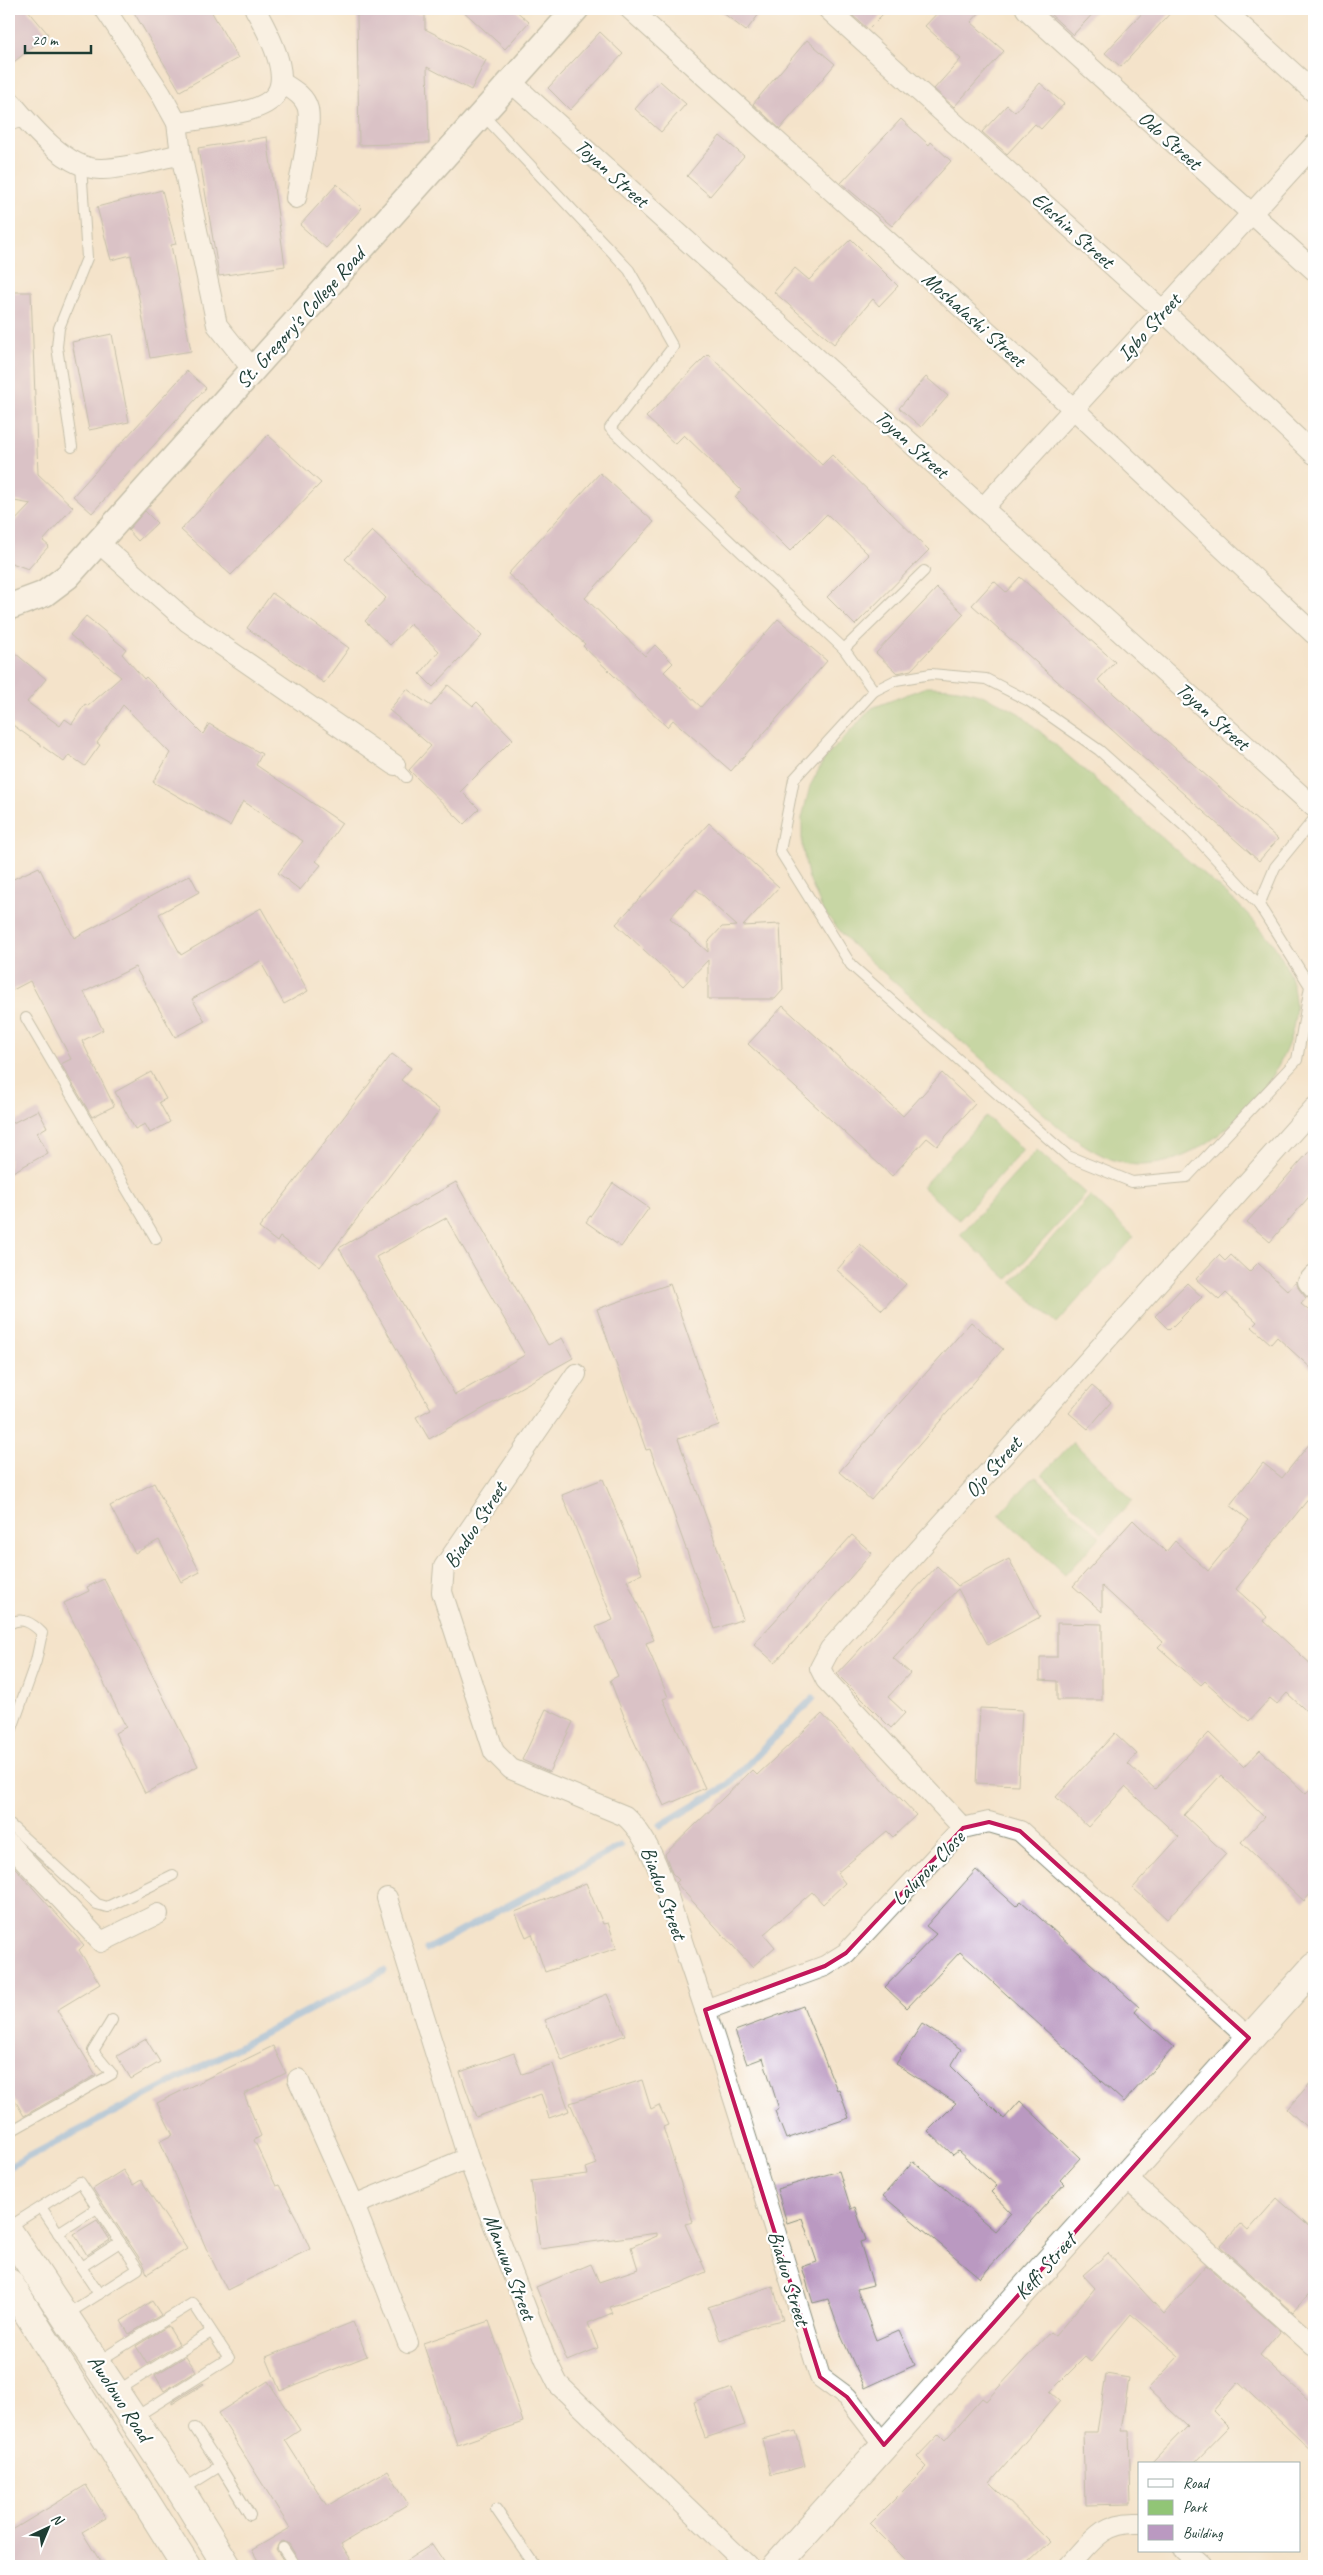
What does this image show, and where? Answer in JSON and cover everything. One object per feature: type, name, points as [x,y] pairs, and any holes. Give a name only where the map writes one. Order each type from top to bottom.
[{"type":"main road","name":"Keffi Street","points":[[776,2566],[1314,1967]]},
{"type":"main road","name":"Awolowo Road","points":[[9,2232],[181,2491],[218,2563]]},
{"type":"main road","name":"Awolowo Road","points":[[9,2283],[186,2566]]},
{"type":"street","points":[[105,9],[161,94],[177,123],[180,154],[217,324],[253,370]]},
{"type":"street","points":[[177,123],[258,109],[274,100],[282,82],[282,68],[272,38],[255,9]]},
{"type":"street","name":"St. Gregory's College Road","points":[[9,607],[44,594],[68,576],[576,9]]},
{"type":"street","name":"Moshalashi Street","points":[[630,9],[1074,409],[1314,634]]},
{"type":"street","name":"Eleshin Street","points":[[828,9],[1163,311],[1314,454]]},
{"type":"street","name":"Odo Street","points":[[1026,9],[1314,270]]},
{"type":"street","points":[[1223,9],[1314,92]]},
{"type":"street","points":[[282,82],[299,93],[308,109],[308,123],[296,198]]},
{"type":"street","name":"Toyan Street","points":[[511,82],[1314,807]]},
{"type":"street","points":[[9,100],[18,123],[81,165],[100,170],[180,154]]},
{"type":"street","name":"Igbo Street","points":[[983,508],[1314,145]]},
{"type":"street","points":[[99,543],[188,622],[400,771]]},
{"type":"street","name":"Ojo Street","points":[[963,1828],[826,1680],[820,1668],[830,1649],[1314,1108]]},
{"type":"street","points":[[1314,1275],[1308,1282],[1314,1290]]},
{"type":"street","name":"Biaduo Street","points":[[576,1374],[444,1567],[442,1592],[494,1752],[511,1769],[624,1816],[636,1827],[651,1851],[705,2010],[820,2377],[847,2397],[884,2445]]},
{"type":"street","name":"Lalupon Close","points":[[705,2010],[825,1966],[846,1953],[963,1828],[989,1822],[1020,1831],[1250,2038]]},
{"type":"street","points":[[9,1844],[101,1942],[158,1914]]},
{"type":"street","name":"Manuwa Street","points":[[387,1898],[468,2158],[545,2358],[558,2384],[748,2566]]},
{"type":"street","points":[[298,2079],[354,2205],[408,2344]]},
{"type":"street","points":[[354,2205],[468,2158]]},
{"type":"street","points":[[1125,2177],[1314,2346]]},
{"type":"street","points":[[1069,2566],[1102,2530],[1124,2522],[1138,2523]]},
{"type":"street","points":[[1185,2552],[1201,2566]]},
{"type":"lane","points":[[482,114],[629,270],[673,347],[610,428],[844,649],[874,691]]},
{"type":"lane","points":[[72,447],[57,347],[59,328],[87,258],[81,165]]},
{"type":"lane","points":[[844,649],[924,570]]},
{"type":"lane","points":[[931,674],[986,679],[1029,701],[1106,756],[1191,832],[1258,905],[1310,986],[1297,1060],[1187,1177],[1132,1182],[1068,1156],[851,965],[780,851],[794,779],[874,691],[896,680],[931,674]]},
{"type":"lane","points":[[1258,905],[1275,867],[1314,820]]},
{"type":"lane","points":[[26,1018],[156,1239]]},
{"type":"lane","points":[[9,1624],[14,1620],[23,1620],[33,1624],[42,1633],[36,1661],[9,1737]]},
{"type":"lane","points":[[9,1824],[98,1904],[107,1907],[173,1875]]},
{"type":"lane","points":[[9,2132],[112,2074],[93,2051],[112,2020]]},
{"type":"lane","points":[[9,2227],[80,2182],[138,2269],[66,2316]]},
{"type":"lane","points":[[41,2207],[99,2294]]},
{"type":"lane","points":[[58,2233],[97,2208]]},
{"type":"lane","points":[[81,2267],[120,2242]]},
{"type":"lane","points":[[96,2363],[193,2303],[229,2358],[133,2419]]},
{"type":"lane","points":[[115,2392],[211,2332]]},
{"type":"lane","points":[[195,2428],[250,2515]]},
{"type":"lane","points":[[181,2491],[220,2466]]},
{"type":"lane","points":[[496,2509],[535,2566]]},
{"type":"lane","points":[[283,2548],[295,2566]]},
{"type":"highlighted area","points":[[989,1822],[1020,1831],[1249,2038],[884,2445],[847,2397],[820,2377],[705,2010],[825,1966],[846,1953],[963,1828]]},
{"type":"green space","points":[[926,687],[953,688],[976,693],[1020,714],[1238,904],[1275,947],[1293,985],[1295,1000],[1294,1021],[1289,1043],[1266,1085],[1233,1123],[1215,1138],[1184,1156],[1164,1162],[1143,1165],[1120,1162],[1099,1154],[1061,1129],[851,944],[823,911],[808,876],[802,845],[802,818],[810,786],[825,758],[872,708]]},
{"type":"green space","points":[[986,1116],[1023,1150],[959,1220],[922,1187]]},
{"type":"green space","points":[[1037,1150],[1086,1194],[1008,1279],[960,1235]]},
{"type":"green space","points":[[1090,1196],[1134,1237],[1057,1323],[1012,1282]]},
{"type":"green space","points":[[1073,1442],[1133,1500],[1102,1533],[1042,1475]]},
{"type":"green space","points":[[1035,1476],[1100,1537],[1065,1575],[999,1514]]},
{"type":"building","points":[[9,9],[27,9],[48,34],[9,66]]},
{"type":"building","points":[[132,9],[210,9],[238,58],[180,91]]},
{"type":"building","points":[[461,9],[514,9],[529,22],[505,49]]},
{"type":"building","points":[[718,9],[763,9],[746,31]]},
{"type":"building","points":[[845,9],[888,9],[868,29]]},
{"type":"building","points":[[941,9],[983,9],[971,22],[1004,51],[954,107],[934,89],[961,59],[925,26]]},
{"type":"building","points":[[1053,9],[1097,9],[1073,35],[1049,13]]},
{"type":"building","points":[[1146,9],[1174,9],[1121,67],[1105,53]]},
{"type":"building","points":[[425,14],[425,29],[486,60],[471,90],[427,67],[429,143],[359,145],[357,15]]},
{"type":"building","points":[[600,32],[623,54],[570,110],[548,88]]},
{"type":"building","points":[[807,40],[835,64],[780,129],[753,104]]},
{"type":"building","points":[[660,81],[686,104],[661,132],[635,109]]},
{"type":"building","points":[[1040,83],[1064,104],[1041,129],[1035,124],[1007,154],[982,132],[1007,105],[1015,112]]},
{"type":"building","points":[[901,119],[929,145],[931,142],[951,161],[892,226],[841,183]]},
{"type":"building","points":[[720,136],[744,156],[710,196],[687,176]]},
{"type":"building","points":[[267,137],[285,266],[219,276],[198,148]]},
{"type":"building","points":[[337,184],[362,208],[326,248],[300,225]]},
{"type":"building","points":[[162,190],[176,244],[171,245],[191,351],[150,358],[131,255],[111,260],[97,207]]},
{"type":"building","points":[[851,239],[898,286],[879,306],[873,299],[834,344],[774,292],[795,268],[809,280]]},
{"type":"building","points":[[9,292],[31,292],[38,474],[73,507],[43,541],[49,546],[28,569],[9,562],[9,527],[31,504],[9,500]]},
{"type":"building","points":[[112,334],[129,422],[89,430],[72,342]]},
{"type":"building","points":[[708,354],[822,465],[832,455],[929,550],[855,625],[827,597],[869,555],[827,514],[790,551],[735,497],[741,490],[684,435],[675,444],[646,417]]},
{"type":"building","points":[[187,371],[206,388],[92,513],[73,496]]},
{"type":"building","points":[[926,377],[948,396],[921,427],[899,408]]},
{"type":"building","points":[[268,435],[321,483],[231,575],[181,530]]},
{"type":"building","points":[[600,473],[654,522],[585,598],[645,656],[655,645],[673,663],[664,672],[701,707],[778,619],[827,661],[731,771],[673,720],[667,727],[583,646],[585,644],[508,574]]},
{"type":"building","points":[[145,511],[157,523],[138,541],[128,530]]},
{"type":"building","points":[[372,531],[482,636],[433,687],[420,674],[439,651],[410,624],[390,645],[365,621],[386,598],[345,559]]},
{"type":"building","points":[[1020,577],[1115,662],[1098,680],[1278,839],[1259,861],[972,605],[994,581],[1006,592]]},
{"type":"building","points":[[937,588],[964,614],[911,670],[897,673],[876,653]]},
{"type":"building","points":[[272,593],[349,648],[324,683],[247,628]]},
{"type":"building","points":[[86,616],[126,649],[122,654],[144,679],[146,677],[203,734],[209,724],[262,754],[256,765],[342,823],[316,861],[321,865],[300,890],[278,873],[303,841],[243,801],[230,826],[153,782],[170,753],[123,705],[97,743],[100,745],[85,766],[69,755],[64,762],[10,723],[9,725],[9,648],[46,679],[27,702],[60,726],[65,719],[72,724],[85,704],[88,706],[121,677],[70,635]]},
{"type":"building","points":[[448,685],[473,706],[477,702],[513,739],[461,791],[479,809],[464,824],[409,770],[431,746],[389,710],[407,689],[431,706]]},
{"type":"building","points":[[709,823],[779,887],[743,926],[780,924],[783,990],[775,999],[708,999],[708,960],[683,986],[616,924]],"holes":[[[696,889],[737,926],[722,927],[708,942],[708,952],[670,918]]]},
{"type":"building","points":[[39,867],[74,938],[190,875],[199,892],[159,914],[181,955],[261,908],[308,991],[284,1004],[260,961],[192,999],[205,1021],[175,1037],[135,967],[84,992],[103,1030],[82,1041],[114,1106],[92,1117],[61,1064],[71,1059],[30,981],[9,992],[9,881]]},
{"type":"building","points":[[783,1006],[903,1116],[942,1073],[975,1104],[937,1146],[927,1138],[892,1176],[748,1044]]},
{"type":"building","points":[[392,1054],[411,1068],[401,1080],[440,1110],[320,1267],[280,1237],[277,1242],[259,1228]]},
{"type":"building","points":[[151,1072],[166,1099],[159,1102],[170,1122],[150,1133],[145,1124],[135,1129],[115,1092]]},
{"type":"building","points":[[38,1110],[47,1127],[37,1133],[48,1153],[9,1174],[9,1125]]},
{"type":"building","points":[[1314,1146],[1314,1191],[1270,1242],[1247,1222]]},
{"type":"building","points":[[456,1182],[548,1345],[562,1338],[573,1358],[429,1439],[416,1417],[431,1409],[339,1248]],"holes":[[[446,1218],[525,1355],[455,1395],[376,1257]]]},
{"type":"building","points":[[613,1183],[649,1208],[621,1247],[586,1222]]},
{"type":"building","points":[[860,1244],[906,1284],[882,1310],[837,1270]]},
{"type":"building","points":[[1219,1255],[1225,1261],[1231,1255],[1249,1272],[1258,1263],[1288,1291],[1296,1281],[1306,1298],[1301,1304],[1314,1315],[1314,1371],[1277,1337],[1271,1344],[1252,1327],[1257,1322],[1226,1293],[1219,1300],[1196,1279]]},
{"type":"building","points":[[1187,1283],[1202,1297],[1169,1330],[1155,1316]]},
{"type":"building","points":[[670,1284],[719,1425],[678,1439],[743,1619],[715,1629],[650,1449],[646,1450],[597,1309]]},
{"type":"building","points":[[971,1322],[1003,1349],[871,1500],[839,1472]]},
{"type":"building","points":[[1092,1386],[1111,1402],[1088,1429],[1069,1413]]},
{"type":"building","points":[[1314,1438],[1314,1492],[1236,1589],[1267,1617],[1264,1621],[1314,1667],[1314,1718],[1287,1693],[1277,1704],[1270,1698],[1249,1721],[1205,1681],[1201,1685],[1158,1647],[1163,1642],[1102,1586],[1102,1612],[1073,1586],[1133,1520],[1166,1552],[1175,1541],[1208,1571],[1249,1520],[1230,1505],[1263,1463],[1282,1478]]},
{"type":"building","points":[[603,1479],[642,1574],[627,1580],[654,1640],[646,1643],[668,1697],[663,1699],[705,1788],[664,1806],[632,1737],[610,1680],[618,1676],[596,1627],[613,1620],[562,1495]]},
{"type":"building","points":[[154,1483],[200,1572],[181,1582],[159,1540],[135,1553],[110,1506]]},
{"type":"building","points":[[852,1535],[872,1553],[775,1663],[754,1644]]},
{"type":"building","points":[[1009,1559],[1040,1617],[988,1645],[958,1589],[893,1658],[910,1673],[888,1697],[905,1713],[891,1728],[837,1674],[937,1566],[958,1586]]},
{"type":"building","points":[[104,1579],[198,1766],[145,1793],[115,1733],[126,1727],[64,1603],[89,1591],[87,1587]]},
{"type":"building","points":[[1057,1623],[1102,1624],[1102,1700],[1057,1700],[1057,1681],[1040,1680],[1040,1657],[1057,1657]]},
{"type":"building","points":[[980,1708],[1022,1710],[1018,1785],[976,1783]]},
{"type":"building","points":[[546,1709],[573,1722],[549,1772],[522,1760]]},
{"type":"building","points":[[822,1714],[916,1815],[893,1837],[887,1831],[837,1873],[845,1883],[823,1904],[812,1892],[764,1934],[775,1947],[752,1967],[676,1883],[679,1880],[672,1873],[665,1854],[752,1770],[757,1775]]},
{"type":"building","points":[[1115,1733],[1137,1754],[1128,1764],[1155,1789],[1209,1733],[1244,1767],[1260,1750],[1306,1794],[1314,1785],[1314,1890],[1304,1901],[1241,1842],[1264,1817],[1221,1775],[1184,1815],[1226,1854],[1167,1919],[1133,1888],[1179,1837],[1125,1787],[1088,1827],[1056,1797]]},
{"type":"building","points":[[9,1861],[84,1945],[79,1950],[100,1984],[57,2010],[96,2075],[24,2116],[9,2090]]},
{"type":"building","points":[[976,1870],[1016,1906],[1021,1901],[1139,2007],[1135,2012],[1174,2047],[1124,2102],[960,1952],[907,2008],[885,1987],[936,1934],[926,1926]]},
{"type":"building","points":[[586,1883],[603,1924],[608,1923],[617,1948],[545,1972],[532,1934],[526,1937],[515,1912]]},
{"type":"building","points":[[607,1994],[625,2035],[562,2061],[545,2020]]},
{"type":"building","points":[[803,2006],[837,2090],[839,2089],[849,2118],[786,2139],[775,2111],[779,2109],[763,2058],[747,2064],[735,2031]]},
{"type":"building","points":[[922,2024],[961,2049],[951,2066],[1004,2119],[1020,2101],[1080,2158],[1060,2180],[1064,2184],[980,2278],[883,2196],[913,2161],[995,2231],[1011,2213],[991,2192],[997,2186],[958,2151],[953,2155],[928,2131],[956,2103],[896,2064]]},
{"type":"building","points":[[146,2039],[160,2062],[131,2079],[117,2056]]},
{"type":"building","points":[[273,2046],[286,2073],[244,2094],[261,2136],[254,2140],[276,2186],[279,2185],[297,2219],[310,2249],[227,2290],[206,2248],[160,2141],[173,2135],[157,2103]]},
{"type":"building","points":[[514,2053],[522,2074],[553,2064],[569,2111],[549,2118],[541,2094],[476,2117],[460,2072]]},
{"type":"building","points":[[1314,2079],[1314,2134],[1287,2109]]},
{"type":"building","points":[[642,2080],[651,2109],[659,2105],[668,2125],[663,2127],[693,2222],[685,2224],[706,2272],[678,2284],[609,2307],[612,2313],[588,2323],[598,2348],[567,2361],[536,2287],[591,2264],[599,2282],[638,2269],[631,2247],[657,2236],[657,2233],[540,2249],[531,2181],[588,2174],[586,2168],[597,2164],[570,2103]]},
{"type":"building","points":[[123,2170],[133,2185],[141,2180],[187,2249],[147,2274],[144,2265],[93,2189]]},
{"type":"building","points":[[839,2171],[851,2209],[855,2207],[866,2240],[860,2242],[873,2285],[857,2289],[876,2340],[899,2330],[915,2365],[865,2388],[842,2338],[828,2299],[813,2303],[802,2267],[817,2262],[802,2218],[787,2223],[777,2189]]},
{"type":"building","points":[[1277,2198],[1314,2231],[1314,2288],[1293,2312],[1220,2246],[1240,2224],[1248,2231]]},
{"type":"building","points":[[97,2220],[110,2240],[87,2255],[74,2234]]},
{"type":"building","points":[[1108,2253],[1164,2314],[1206,2265],[1278,2329],[1279,2332],[1260,2355],[1314,2405],[1314,2453],[1238,2382],[1213,2411],[1229,2427],[1195,2462],[1152,2462],[1187,2426],[1148,2389],[1179,2356],[1131,2314],[1091,2362],[1085,2357],[1050,2392],[1060,2401],[990,2483],[1050,2542],[1025,2566],[912,2566],[870,2524],[927,2467],[917,2457],[939,2434],[945,2440],[982,2398],[986,2401],[1050,2332],[1055,2336],[1095,2288],[1083,2275]]},
{"type":"building","points":[[773,2286],[783,2320],[760,2325],[720,2340],[708,2307]]},
{"type":"building","points":[[152,2301],[161,2315],[129,2334],[121,2321]]},
{"type":"building","points":[[489,2321],[523,2422],[457,2445],[423,2343]]},
{"type":"building","points":[[353,2322],[367,2356],[280,2391],[266,2357]]},
{"type":"building","points":[[168,2326],[179,2344],[147,2364],[136,2346]]},
{"type":"building","points":[[186,2356],[196,2371],[164,2391],[155,2375]]},
{"type":"building","points":[[1106,2374],[1129,2378],[1121,2431],[1129,2431],[1131,2504],[1085,2505],[1083,2432],[1097,2432]]},
{"type":"building","points":[[268,2381],[300,2430],[285,2440],[327,2506],[388,2470],[408,2504],[341,2544],[355,2566],[302,2566],[289,2544],[283,2541],[279,2543],[276,2549],[287,2566],[261,2566],[252,2550],[290,2528],[218,2413]]},
{"type":"building","points":[[204,2384],[172,2404],[172,2402]]},
{"type":"building","points":[[732,2388],[745,2425],[705,2438],[693,2402]]},
{"type":"building","points":[[796,2431],[805,2466],[771,2475],[762,2439]]},
{"type":"building","points":[[86,2485],[106,2518],[82,2532],[103,2566],[9,2566],[9,2532]]},
{"type":"building","points":[[432,2544],[447,2566],[398,2566]]},
{"type":"waterway","points":[[661,1825],[727,1786],[813,1698]]},
{"type":"waterway","points":[[427,1949],[620,1846]]},
{"type":"waterway","points":[[9,2167],[384,1971]]}]
